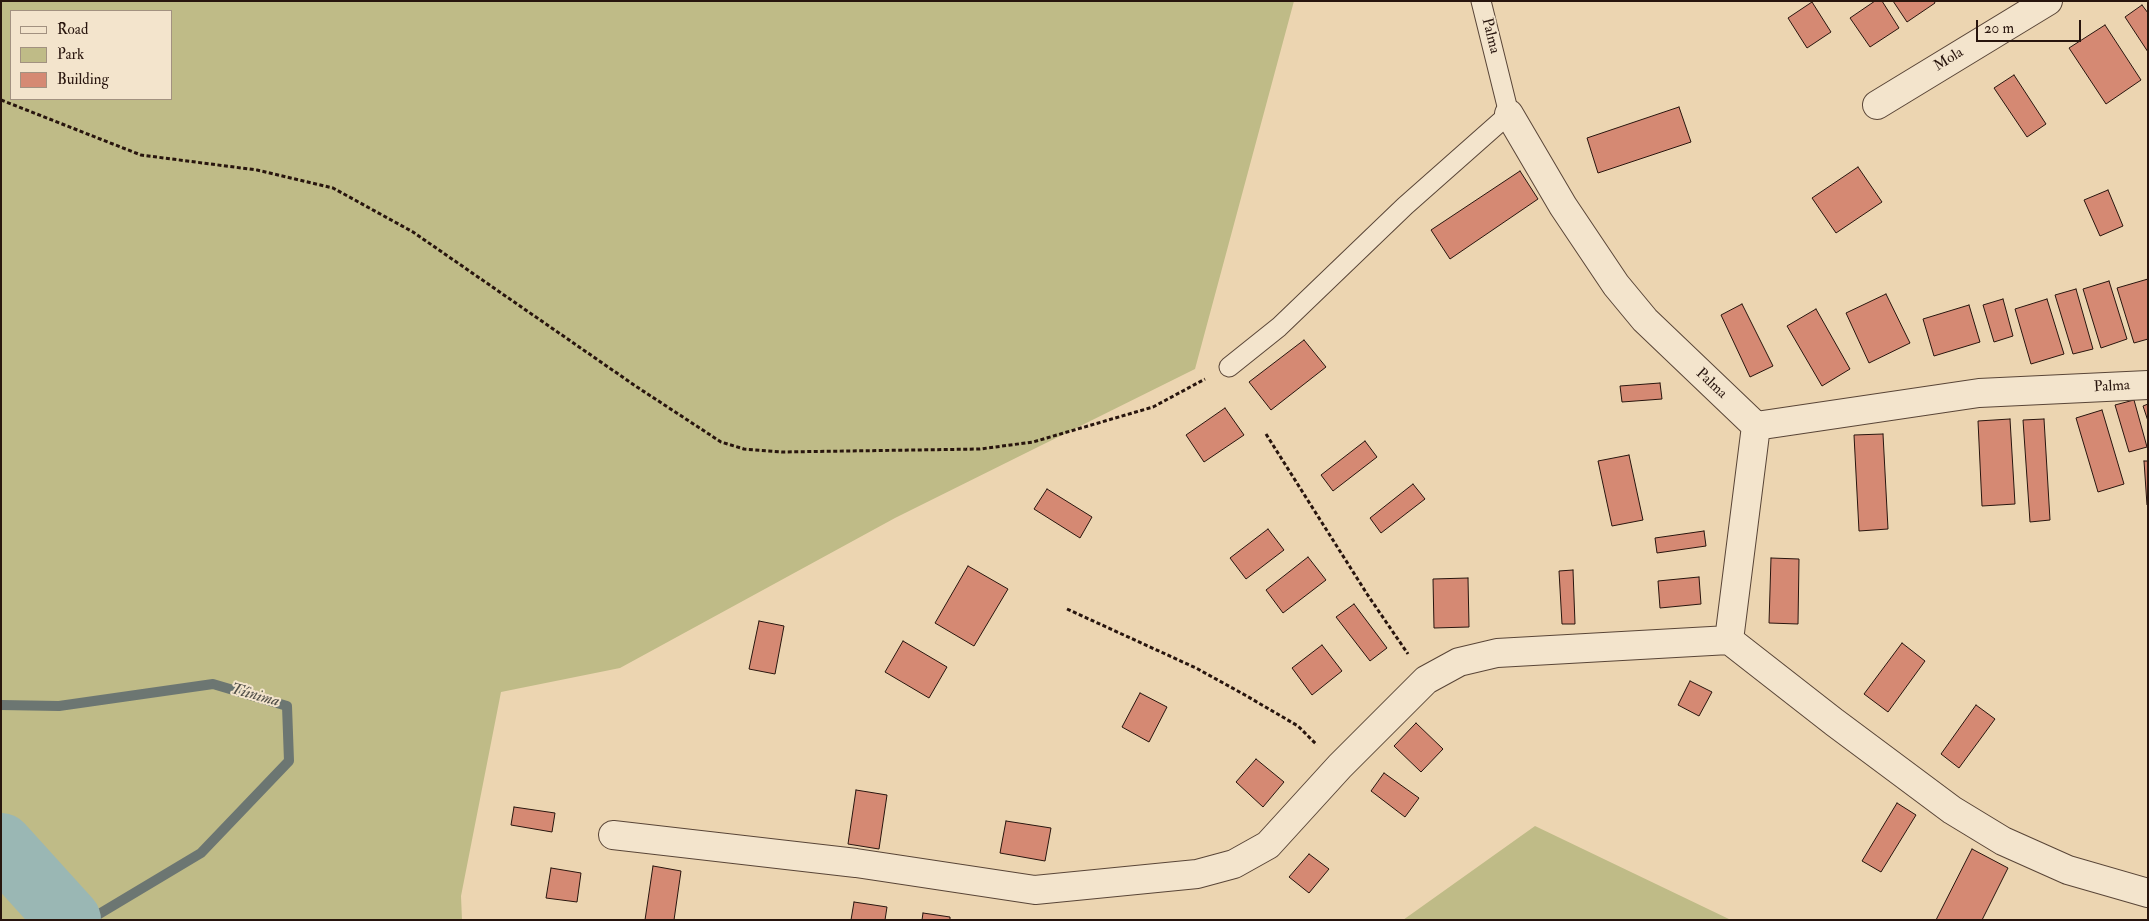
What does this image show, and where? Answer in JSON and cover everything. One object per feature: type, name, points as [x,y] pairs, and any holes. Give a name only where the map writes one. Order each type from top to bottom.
[{"type":"street","name":"Mola","points":[[1878,104],[2048,1]]},
{"type":"street","name":"Palma","points":[[1509,114],[1563,206],[1616,285],[1645,320],[1756,426],[1979,393],[2148,385]]},
{"type":"street","points":[[1730,640],[1756,426]]},
{"type":"street","points":[[613,835],[856,863],[1035,890],[1197,874],[1234,864],[1268,845],[1340,766],[1426,680],[1459,662],[1497,653],[1730,640],[1834,722],[1952,810],[2003,841],[2068,870],[2148,893]]},
{"type":"lane","name":"Palma","points":[[1481,1],[1509,114]]},
{"type":"lane","points":[[1228,367],[1279,327],[1405,206],[1509,114]]},
{"type":"path","points":[[1,100],[141,155],[257,170],[333,188],[413,232],[637,387],[721,442],[744,449],[782,452],[980,450],[1033,442],[1153,407],[1228,367]]},
{"type":"path","points":[[1266,434],[1367,594],[1426,680]]},
{"type":"path","points":[[1066,609],[1196,668],[1245,695],[1298,726],[1340,766]]},
{"type":"green space","points":[[1,1],[1294,1],[1195,369],[895,518],[620,668],[501,692],[461,896],[462,920],[1,920]]},
{"type":"green space","points":[[1535,826],[1731,920],[1403,920]]},
{"type":"building","points":[[1875,1],[1882,1],[1899,28],[1870,47],[1850,18]]},
{"type":"building","points":[[1893,1],[1934,1],[1935,3],[1907,22]]},
{"type":"building","points":[[1812,2],[1831,32],[1807,48],[1788,18]]},
{"type":"building","points":[[2142,5],[2148,13],[2148,52],[2125,17]]},
{"type":"building","points":[[2105,25],[2141,80],[2106,104],[2069,48]]},
{"type":"building","points":[[2014,75],[2046,124],[2027,137],[1994,88]]},
{"type":"building","points":[[1679,107],[1691,142],[1598,173],[1587,138]]},
{"type":"building","points":[[1858,167],[1882,202],[1836,233],[1812,198]]},
{"type":"building","points":[[1520,171],[1538,199],[1450,259],[1431,230]]},
{"type":"building","points":[[2108,190],[2123,226],[2100,236],[2084,200]]},
{"type":"building","points":[[2148,279],[2148,339],[2134,343],[2117,288]]},
{"type":"building","points":[[2109,281],[2127,339],[2101,348],[2083,289]]},
{"type":"building","points":[[2076,289],[2093,349],[2073,354],[2055,295]]},
{"type":"building","points":[[1886,294],[1910,343],[1869,363],[1846,313]]},
{"type":"building","points":[[2003,299],[2013,336],[1994,342],[1983,305]]},
{"type":"building","points":[[2047,299],[2064,354],[2031,364],[2015,309]]},
{"type":"building","points":[[1742,304],[1773,366],[1750,377],[1721,315]]},
{"type":"building","points":[[1969,305],[1980,342],[1934,356],[1923,319]]},
{"type":"building","points":[[1816,309],[1850,369],[1822,386],[1787,326]]},
{"type":"building","points":[[1304,340],[1326,367],[1271,410],[1249,382]]},
{"type":"building","points":[[1660,383],[1662,399],[1622,402],[1620,386]]},
{"type":"building","points":[[2134,400],[2147,447],[2129,452],[2115,405]]},
{"type":"building","points":[[2148,404],[2148,421],[2143,406]]},
{"type":"building","points":[[1225,408],[1244,435],[1204,462],[1186,435]]},
{"type":"building","points":[[2102,410],[2124,484],[2098,492],[2076,418]]},
{"type":"building","points":[[2010,419],[2015,504],[1982,506],[1978,421]]},
{"type":"building","points":[[2044,419],[2050,520],[2030,522],[2023,420]]},
{"type":"building","points":[[1883,434],[1888,529],[1859,531],[1854,435]]},
{"type":"building","points":[[1365,441],[1377,457],[1333,491],[1321,475]]},
{"type":"building","points":[[1629,455],[1643,520],[1612,526],[1598,461]]},
{"type":"building","points":[[2144,461],[2148,461],[2148,505],[2147,505]]},
{"type":"building","points":[[1413,484],[1425,499],[1381,533],[1370,518]]},
{"type":"building","points":[[1047,489],[1092,517],[1080,538],[1034,509]]},
{"type":"building","points":[[1268,529],[1284,550],[1246,579],[1230,558]]},
{"type":"building","points":[[1704,531],[1706,546],[1657,553],[1655,538]]},
{"type":"building","points":[[1308,557],[1326,580],[1283,613],[1266,590]]},
{"type":"building","points":[[1771,558],[1799,559],[1798,624],[1769,623]]},
{"type":"building","points":[[968,566],[1008,589],[974,646],[935,623]]},
{"type":"building","points":[[1573,570],[1575,624],[1562,624],[1559,571]]},
{"type":"building","points":[[1699,577],[1701,604],[1660,608],[1658,581]]},
{"type":"building","points":[[1468,578],[1469,627],[1434,628],[1433,579]]},
{"type":"building","points":[[1354,604],[1387,648],[1370,661],[1336,617]]},
{"type":"building","points":[[759,621],[784,626],[775,674],[749,669]]},
{"type":"building","points":[[903,641],[947,667],[929,698],[885,672]]},
{"type":"building","points":[[1902,643],[1925,661],[1888,712],[1864,694]]},
{"type":"building","points":[[1322,645],[1342,671],[1312,695],[1292,668]]},
{"type":"building","points":[[1690,681],[1712,692],[1699,716],[1678,705]]},
{"type":"building","points":[[1140,693],[1167,707],[1149,742],[1122,727]]},
{"type":"building","points":[[1976,705],[1995,719],[1959,768],[1941,754]]},
{"type":"building","points":[[1416,723],[1443,749],[1421,772],[1394,746]]},
{"type":"building","points":[[1256,759],[1284,782],[1263,807],[1236,782]]},
{"type":"building","points":[[1384,773],[1419,798],[1405,817],[1371,791]]},
{"type":"building","points":[[856,790],[887,795],[879,849],[848,844]]},
{"type":"building","points":[[1897,803],[1916,815],[1881,872],[1862,861]]},
{"type":"building","points":[[514,807],[555,813],[552,832],[511,825]]},
{"type":"building","points":[[1006,821],[1051,828],[1045,861],[1000,853]]},
{"type":"building","points":[[1972,849],[2008,868],[1982,920],[1936,920]]},
{"type":"building","points":[[1309,854],[1329,869],[1309,893],[1289,877]]},
{"type":"building","points":[[653,866],[681,871],[674,920],[645,920]]},
{"type":"building","points":[[551,868],[581,873],[577,902],[546,898]]},
{"type":"building","points":[[854,902],[887,907],[885,920],[851,920]]},
{"type":"building","points":[[923,913],[950,917],[950,920],[922,920]]},
{"type":"waterway","name":"Tíinima","points":[[1,705],[59,706],[213,684],[287,706],[289,761],[201,853],[89,920]]},
{"type":"waterway","name":"Tíinima","points":[[1,845],[69,920]]}]
